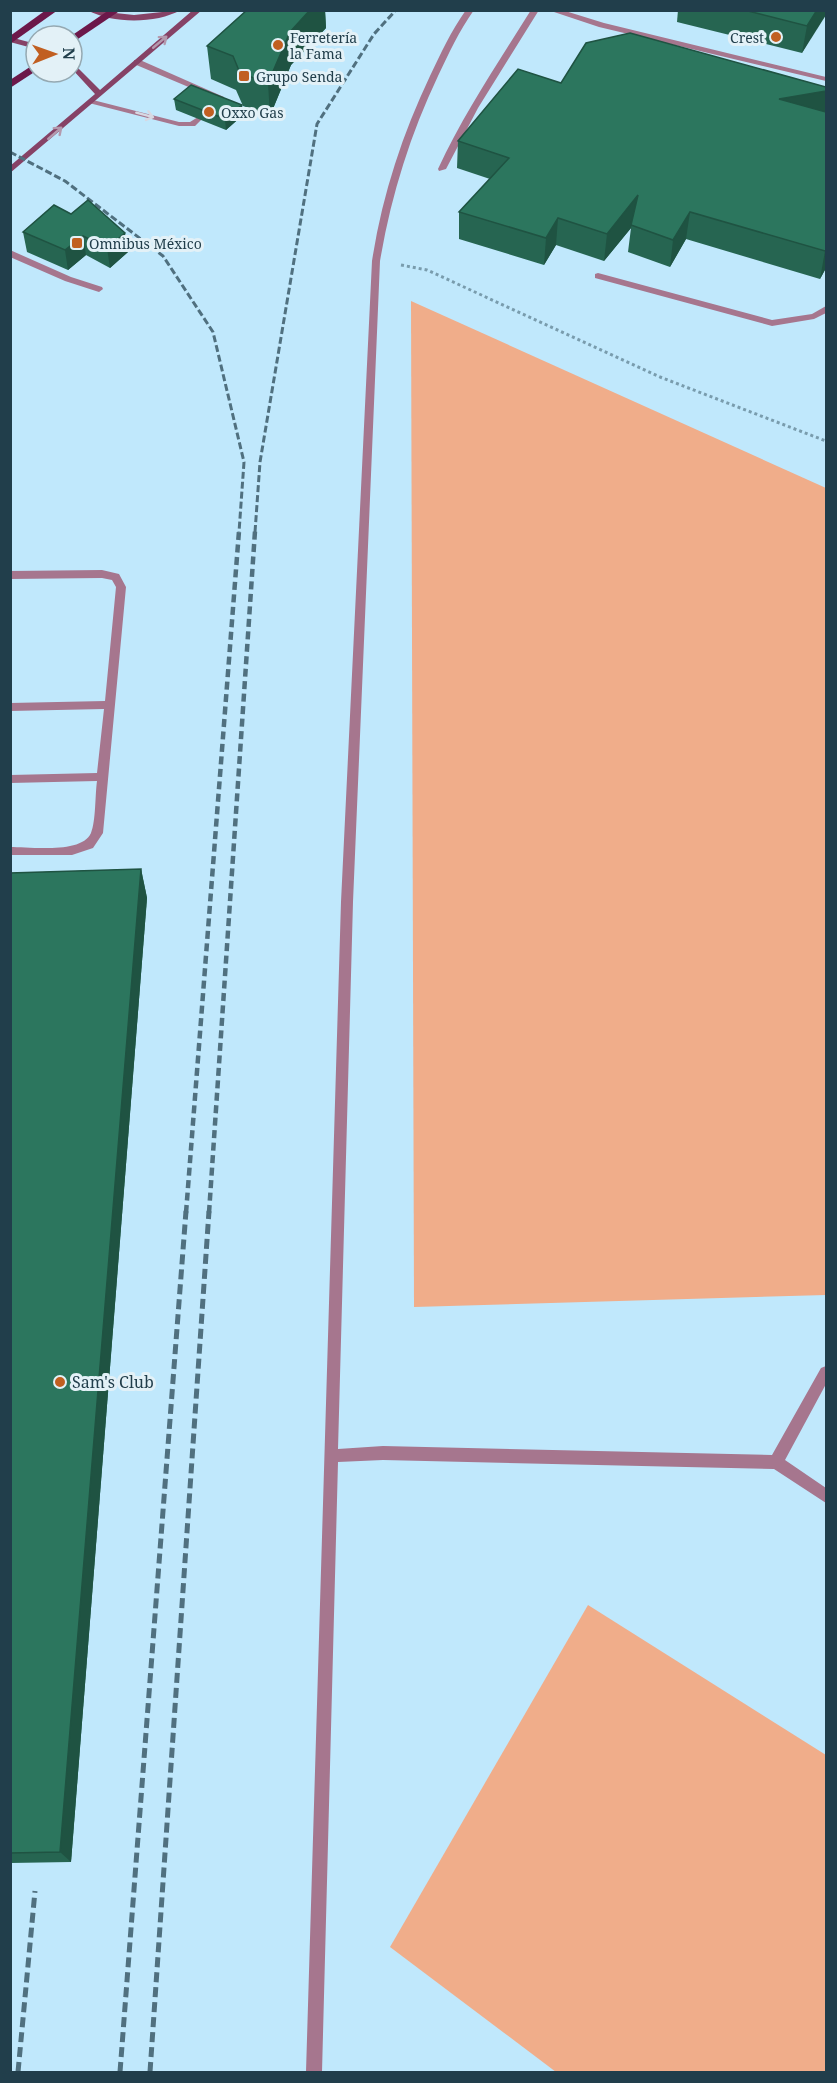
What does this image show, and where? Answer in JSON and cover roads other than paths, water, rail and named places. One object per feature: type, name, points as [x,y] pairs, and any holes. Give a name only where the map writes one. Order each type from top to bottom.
[{"type":"main road","points":[[10,40],[53,10]]},
{"type":"main road","points":[[91,10],[105,15],[132,18],[153,17],[177,10]]},
{"type":"main road","points":[[84,32],[116,10]]},
{"type":"main road","points":[[10,171],[198,10]]},
{"type":"main road","points":[[10,85],[24,75]]},
{"type":"main road","points":[[84,77],[100,94]]},
{"type":"lane","points":[[314,2073],[347,902],[376,261],[380,230],[391,186],[417,110],[458,26],[470,10]]},
{"type":"lane","points":[[442,169],[463,125],[535,10]]},
{"type":"lane","points":[[552,10],[602,25],[826,79]]},
{"type":"lane","points":[[136,62],[223,98],[216,105]]},
{"type":"lane","points":[[92,101],[179,124],[192,123],[198,118]]},
{"type":"lane","points":[[10,253],[68,279],[99,288]]},
{"type":"lane","points":[[598,276],[771,323],[814,315],[826,309]]},
{"type":"lane","points":[[10,575],[102,574],[115,578],[121,587],[97,833],[88,845],[72,851],[10,851]]},
{"type":"lane","points":[[10,707],[110,705]]},
{"type":"lane","points":[[10,779],[103,777]]},
{"type":"lane","points":[[776,1462],[826,1372]]},
{"type":"lane","points":[[332,1456],[383,1453],[776,1462],[826,1496]]},
{"type":"railway","points":[[255,532],[260,462],[317,124],[374,34],[396,10]]},
{"type":"railway","points":[[10,152],[65,181],[163,256],[213,332],[244,462],[239,532]]},
{"type":"railway","points":[[186,1213],[239,531]]},
{"type":"railway","points":[[209,1213],[255,531]]},
{"type":"railway","points":[[120,2072],[186,1211]]},
{"type":"railway","points":[[150,2072],[209,1211]]},
{"type":"railway","points":[[18,2072],[35,1891]]},
{"type":"place","name":"Crest","points":[[776,37]]},
{"type":"place","name":"Ferretería la Fama","points":[[278,45]]},
{"type":"place","name":"Grupo Senda","points":[[244,76]]},
{"type":"place","name":"Oxxo Gas","points":[[209,112]]},
{"type":"place","name":"Omnibus México","points":[[77,243]]},
{"type":"place","name":"Sam's Club","points":[[60,1382]]}]
